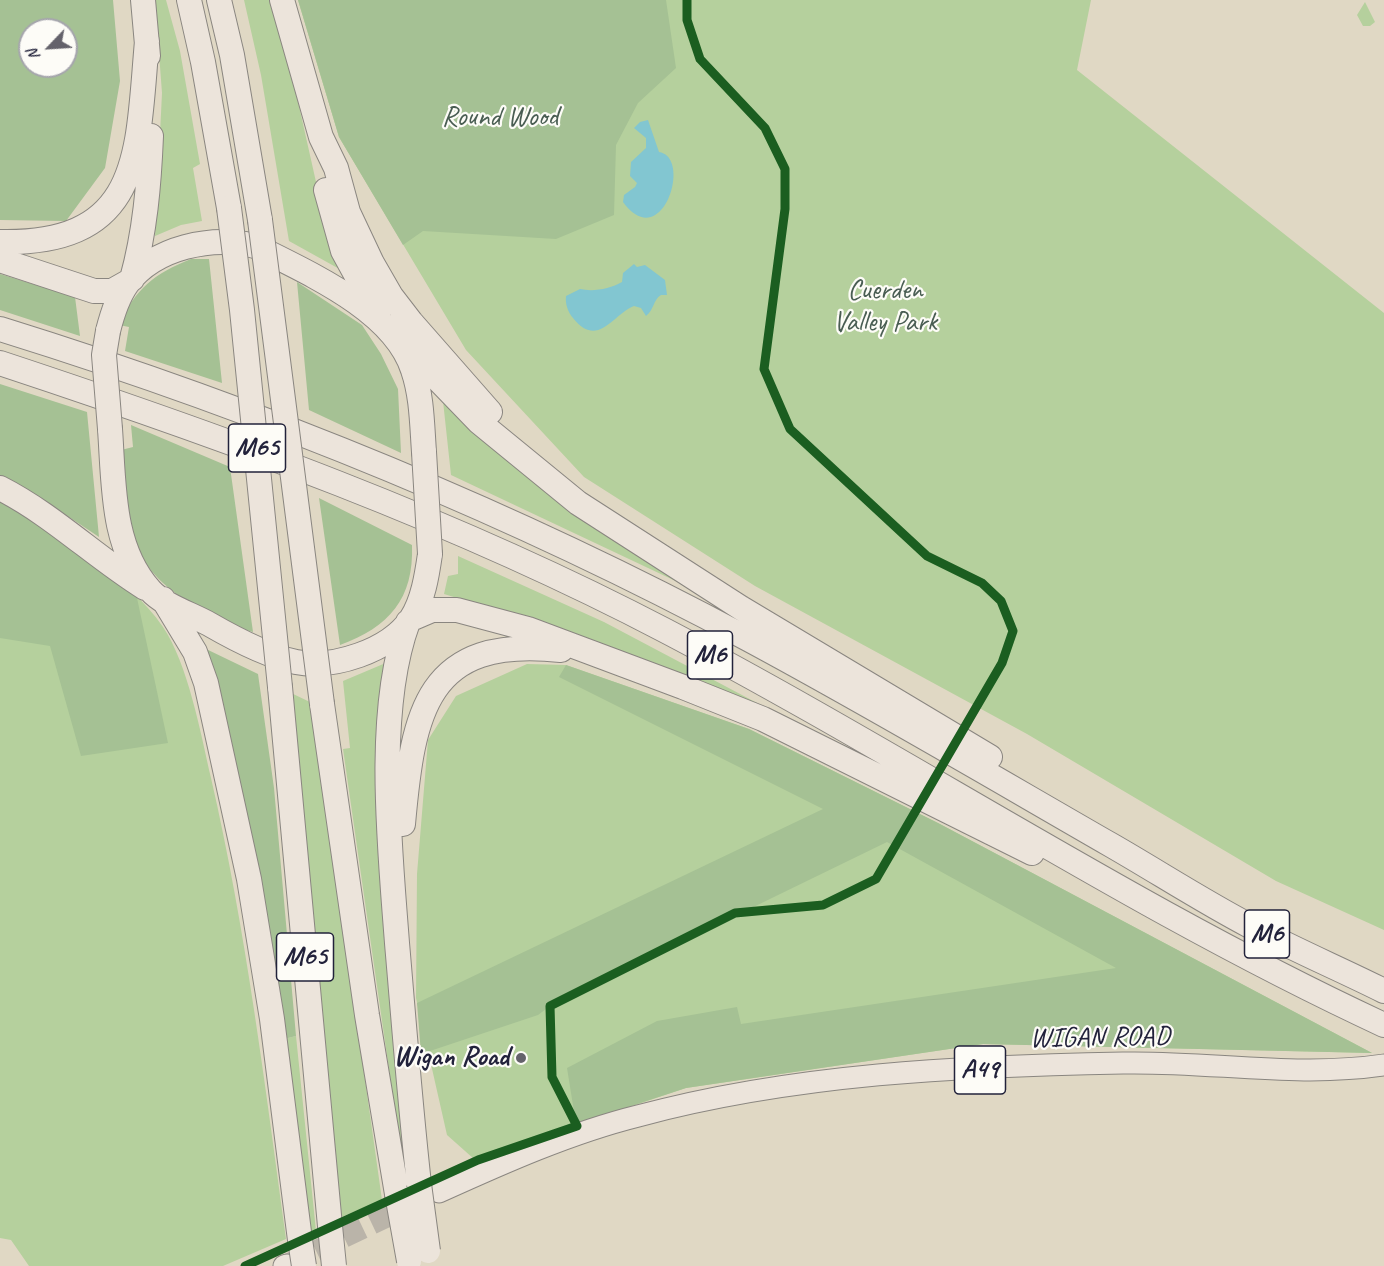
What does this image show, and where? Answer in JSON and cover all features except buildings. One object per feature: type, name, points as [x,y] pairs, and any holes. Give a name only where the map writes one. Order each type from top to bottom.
[{"type":"highway","points":[[143,0],[151,117],[150,175],[141,245],[130,280],[119,297],[108,331],[104,355],[120,530],[129,556],[195,652],[206,683],[249,879],[272,1019],[300,1240],[292,1266]]},
{"type":"highway","name":"M65","points":[[189,0],[203,62],[229,208],[243,321],[280,687],[333,1266]]},
{"type":"highway","name":"M65","points":[[219,0],[232,55],[260,220],[322,704],[364,992],[397,1194],[419,1261]]},
{"type":"highway","points":[[282,0],[321,137],[336,168],[348,212],[372,263],[391,296],[411,322],[496,418],[636,541]]},
{"type":"highway","points":[[0,242],[42,241],[62,236],[97,217],[118,195],[133,167],[139,136],[147,41]]},
{"type":"highway","points":[[321,137],[325,183],[343,251],[388,328],[408,357],[415,376],[424,452],[430,554],[423,592],[400,644],[391,708],[390,840],[409,1098],[429,1188]]},
{"type":"highway","points":[[0,260],[94,291],[112,291],[156,260],[183,247],[213,243],[249,245],[288,263],[388,328],[420,358],[447,391],[515,453],[578,503],[741,608],[1083,814],[1154,870]]},
{"type":"highway","name":"M6","points":[[0,329],[95,359],[290,430],[420,482],[575,552],[745,638],[883,713],[1252,927],[1384,991]]},
{"type":"highway","name":"M6","points":[[0,363],[278,458],[406,511],[591,594],[757,679],[1254,963],[1384,1025]]},
{"type":"highway","points":[[0,488],[40,511],[119,572],[156,595],[226,633],[296,662],[326,664],[347,660],[378,645],[410,620],[432,610],[457,610],[528,629],[763,719],[1254,963]]},
{"type":"highway","points":[[397,936],[403,888],[403,824],[408,772],[420,717],[438,686],[464,663],[485,652],[507,647],[596,654]]},
{"type":"highway","name":"M65","points":[[419,1261],[429,1188]]},
{"type":"main road","name":"WIGAN ROAD","points":[[429,1188],[489,1169],[635,1116],[704,1100],[837,1079],[1125,1063],[1308,1072],[1384,1065]]},
{"type":"green space","points":[[0,0],[113,0],[120,81],[105,168],[66,221],[0,220]]},
{"type":"green space","points":[[155,0],[166,0],[180,51],[200,164],[193,168],[202,221],[181,225],[155,236],[162,93]]},
{"type":"green space","points":[[244,0],[272,0],[288,57],[327,231],[343,271],[289,241],[261,75]]},
{"type":"green space","name":"Cuerden Valley Park","points":[[298,0],[1091,0],[1077,70],[1384,313],[1384,930],[1276,881],[1027,734],[755,586],[584,477],[466,350],[339,137]]},
{"type":"green space","name":"Round Wood","points":[[298,0],[666,0],[676,68],[638,103],[616,145],[614,215],[556,239],[423,231],[403,245],[339,137]]},
{"type":"green space","points":[[1365,2],[1375,22],[1370,26],[1363,26],[1357,15]]},
{"type":"green space","points":[[191,259],[209,259],[222,383],[125,351],[129,327],[119,325],[132,301],[157,277]]},
{"type":"green space","points":[[0,274],[75,297],[80,336],[0,310]]},
{"type":"green space","points":[[297,282],[362,325],[381,354],[398,389],[401,453],[309,410]]},
{"type":"green space","points":[[0,384],[87,412],[99,537],[36,495],[0,477]]},
{"type":"green space","points":[[443,401],[701,593],[451,475]]},
{"type":"green space","points":[[131,425],[230,467],[253,632],[227,622],[178,595],[159,579],[145,562],[136,544],[126,502],[121,450],[133,447]]},
{"type":"green space","points":[[319,498],[412,545],[408,581],[403,596],[395,608],[385,620],[372,629],[340,645]]},
{"type":"green space","points":[[0,499],[88,556],[130,590],[163,627],[172,642],[187,679],[203,741],[235,892],[286,1239],[223,1266],[29,1266],[11,1240],[0,1238]]},
{"type":"green space","points":[[0,499],[85,554],[137,598],[168,743],[81,756],[50,646],[0,638]]},
{"type":"green space","points":[[458,556],[604,622],[827,740],[506,613],[444,594],[448,576],[458,574]]},
{"type":"green space","points":[[204,648],[258,674],[274,788],[296,1036],[284,1039]]},
{"type":"green space","points":[[388,662],[411,1186],[406,1188],[343,749],[350,748],[343,681]]},
{"type":"green space","points":[[527,664],[566,665],[749,729],[938,823],[1372,1053],[983,1044],[686,1088],[474,1159],[447,1135],[416,998],[417,874],[428,740],[456,696]]},
{"type":"green space","points":[[566,665],[749,729],[938,823],[1372,1053],[983,1044],[686,1088],[576,1124],[567,1068],[657,1021],[737,1007],[741,1024],[1116,968],[887,842],[550,1006],[538,1015],[421,1054],[417,1003],[823,809],[559,677]]},
{"type":"green space","points":[[289,692],[312,703],[382,1200],[339,1218]]},
{"type":"green space","points":[[296,1036],[316,1231],[307,1235],[284,1039]]},
{"type":"water","points":[[648,120],[659,152],[669,158],[673,169],[673,184],[668,199],[660,211],[650,217],[637,215],[623,202],[624,195],[637,183],[630,176],[631,162],[646,148],[646,138],[634,128],[640,122]]},
{"type":"water","points":[[634,264],[637,267],[645,265],[665,280],[667,295],[658,297],[646,316],[641,308],[634,306],[605,327],[590,330],[582,327],[570,313],[566,305],[566,296],[580,289],[596,290],[622,282],[623,273]]},
{"type":"tunnel","points":[[288,1264],[414,1204]]},
{"type":"cycle path","points":[[245,1266],[478,1160],[577,1126],[552,1077],[550,1006],[735,913],[823,905],[876,879],[1002,663],[1013,631],[1001,601],[982,583],[927,556],[790,429],[764,369],[785,209],[785,169],[765,128],[700,59],[687,20],[687,0]]},
{"type":"place","name":"Wigan Road","points":[[521,1058]]}]
